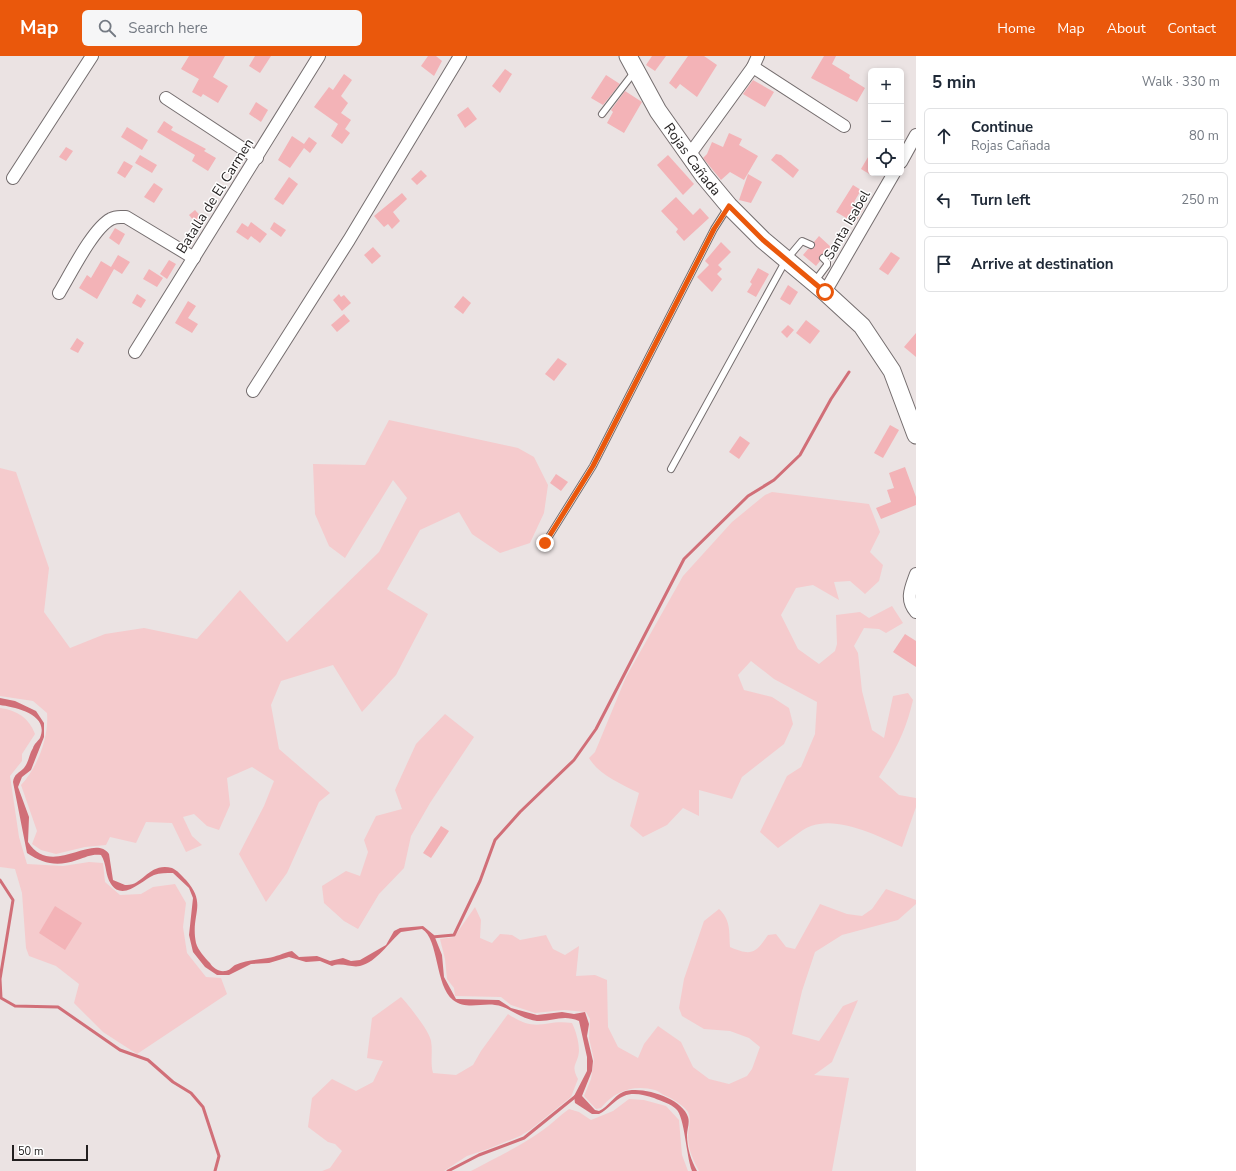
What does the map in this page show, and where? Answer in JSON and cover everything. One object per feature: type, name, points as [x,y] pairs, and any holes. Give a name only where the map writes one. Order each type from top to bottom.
[{"type":"main road","name":"Rojas Cañada","points":[[632,63],[658,111],[690,154],[704,176],[729,206],[763,240],[820,287],[862,326],[877,346],[892,371],[916,435]]},
{"type":"street","points":[[13,178],[92,56]]},
{"type":"street","points":[[253,391],[348,240],[460,56]]},
{"type":"street","points":[[690,154],[753,67],[758,56]]},
{"type":"street","name":"Batalla de El Carmen","points":[[135,352],[257,158],[314,58]]},
{"type":"street","points":[[753,67],[844,126]]},
{"type":"street","points":[[166,98],[257,158]]},
{"type":"street","points":[[904,158],[915,142]]},
{"type":"street","name":"Santa Isabel","points":[[820,287],[838,271],[892,176]]},
{"type":"street","points":[[59,293],[99,227],[110,219],[118,216],[126,217],[194,258]]},
{"type":"street","points":[[916,574],[909,592],[909,599],[916,612]]},
{"type":"lane","points":[[602,114],[632,63]]},
{"type":"lane","points":[[545,543],[593,466],[714,229],[729,206]]},
{"type":"lane","points":[[672,469],[786,260],[802,241],[811,245]]},
{"type":"lane","points":[[820,287],[825,260],[838,271]]},
{"type":"shaded area","points":[[389,420],[518,448],[534,457],[548,485],[544,513],[530,543],[500,553],[472,534],[459,512],[420,530],[387,589],[428,614],[396,675],[362,712],[333,665],[281,681],[271,705],[279,749],[330,793],[319,802],[287,873],[266,902],[239,854],[264,806],[274,781],[252,767],[227,778],[230,805],[219,830],[207,826],[194,814],[183,817],[192,836],[202,845],[186,852],[172,823],[146,822],[136,843],[110,837],[106,845],[85,847],[56,854],[41,850],[32,844],[37,831],[21,785],[33,770],[41,751],[46,732],[47,713],[33,701],[0,696],[0,468],[16,472],[49,568],[44,612],[70,648],[105,634],[144,628],[197,639],[240,590],[287,642],[379,552],[407,498],[393,480],[345,558],[329,546],[315,514],[313,464],[365,465]]},
{"type":"shaded area","points":[[772,492],[869,504],[880,532],[870,552],[883,565],[879,581],[865,594],[850,581],[834,582],[839,600],[813,585],[796,588],[781,615],[798,649],[819,664],[835,651],[837,644],[836,615],[860,612],[869,618],[892,606],[903,623],[886,633],[879,629],[864,628],[854,646],[858,653],[862,691],[872,730],[884,738],[893,696],[908,693],[913,700],[907,721],[899,740],[879,777],[899,795],[916,798],[916,807],[902,847],[870,833],[846,825],[822,824],[811,826],[778,848],[760,832],[787,776],[801,767],[815,734],[817,702],[774,679],[751,661],[738,675],[744,690],[772,697],[789,708],[793,724],[784,744],[742,777],[732,799],[699,790],[699,816],[683,808],[667,825],[643,837],[630,826],[639,793],[604,774],[589,758],[595,752],[626,677],[683,576],[732,522],[765,495]]},
{"type":"shaded area","points":[[0,698],[15,701],[36,711],[44,723],[44,737],[31,770],[22,777],[18,787],[29,817],[28,842],[37,852],[48,856],[60,856],[93,848],[102,849],[109,854],[113,880],[125,885],[131,885],[137,882],[157,868],[164,867],[174,869],[186,880],[196,896],[197,910],[195,933],[197,946],[213,966],[221,971],[228,970],[243,962],[271,957],[292,951],[299,957],[317,956],[330,961],[343,958],[351,961],[360,960],[386,945],[394,931],[400,928],[423,926],[434,935],[442,955],[444,977],[456,999],[499,1000],[511,1008],[537,1015],[562,1012],[574,1014],[585,1012],[589,1024],[587,1036],[593,1061],[592,1071],[582,1096],[595,1110],[599,1111],[623,1092],[631,1090],[650,1092],[670,1099],[678,1104],[684,1110],[689,1119],[687,1135],[688,1145],[691,1158],[697,1171],[692,1171],[679,1113],[676,1109],[663,1101],[639,1094],[631,1094],[620,1098],[599,1114],[592,1114],[575,1103],[574,1096],[587,1071],[587,1057],[579,1021],[562,1018],[537,1021],[525,1018],[500,1006],[463,1005],[458,1003],[447,993],[440,974],[435,952],[427,934],[422,929],[401,932],[377,956],[366,964],[360,966],[332,966],[320,961],[306,962],[289,957],[269,963],[251,964],[229,975],[217,975],[205,967],[193,952],[189,935],[193,898],[189,888],[173,873],[161,873],[154,875],[132,888],[121,891],[116,889],[109,881],[101,855],[92,855],[70,862],[57,864],[39,860],[27,853],[13,782],[16,775],[26,766],[35,744],[40,738],[42,730],[40,723],[29,713],[0,705]]},
{"type":"shaded area","points":[[0,708],[12,711],[22,716],[29,723],[35,734],[22,754],[22,761],[10,776],[19,837],[27,864],[63,866],[89,862],[103,863],[105,882],[120,895],[141,894],[153,887],[175,884],[186,903],[183,927],[187,953],[206,977],[221,978],[227,994],[137,1054],[103,1032],[74,1003],[79,984],[56,966],[29,956],[26,948],[22,893],[15,869],[0,867]]},
{"type":"shaded area","points":[[445,714],[474,737],[430,803],[411,836],[404,868],[379,894],[358,929],[344,921],[324,903],[322,886],[346,871],[360,876],[368,852],[364,840],[376,816],[402,809],[395,790],[416,744]]},
{"type":"shaded area","points":[[886,889],[916,900],[916,904],[898,920],[842,935],[815,952],[802,991],[792,1034],[819,1041],[843,1006],[858,1000],[832,1062],[814,1075],[849,1078],[832,1171],[699,1171],[693,1159],[689,1145],[689,1115],[686,1109],[678,1102],[656,1091],[647,1088],[640,1088],[625,1090],[618,1093],[601,1108],[596,1109],[584,1096],[591,1079],[594,1060],[589,1038],[590,1019],[586,1012],[564,1010],[535,1013],[511,1005],[501,997],[455,996],[454,988],[447,979],[445,959],[440,939],[454,937],[475,907],[481,920],[480,938],[492,943],[500,934],[512,935],[520,940],[546,935],[553,949],[565,955],[579,946],[576,976],[595,975],[607,980],[608,1027],[618,1047],[638,1058],[644,1044],[658,1026],[681,1042],[693,1067],[709,1079],[729,1084],[747,1076],[752,1069],[760,1047],[749,1038],[730,1031],[704,1029],[682,1016],[679,1008],[684,979],[704,921],[719,909],[726,917],[730,947],[743,952],[752,952],[756,950],[768,935],[776,934],[786,947],[795,949],[820,904],[847,914],[862,916],[872,909]]},
{"type":"shaded area","points":[[401,997],[418,1018],[430,1037],[432,1045],[433,1073],[456,1075],[473,1065],[481,1051],[508,1014],[518,1020],[534,1025],[562,1022],[572,1023],[577,1037],[579,1051],[575,1067],[578,1079],[571,1097],[530,1130],[520,1136],[467,1156],[444,1171],[322,1171],[330,1168],[342,1151],[335,1144],[328,1142],[308,1127],[312,1098],[332,1079],[356,1091],[373,1082],[383,1061],[367,1058],[372,1018]]},
{"type":"shaded area","points":[[629,1099],[644,1100],[666,1106],[679,1120],[682,1155],[688,1171],[471,1171],[535,1136],[569,1109],[579,1112],[591,1120],[613,1111]]},
{"type":"building","points":[[189,56],[225,56],[213,77],[228,86],[218,103],[203,94],[201,97],[192,92],[199,79],[181,69]]},
{"type":"building","points":[[255,56],[271,56],[260,73],[249,66]]},
{"type":"building","points":[[428,56],[436,56],[442,61],[434,76],[421,66]]},
{"type":"building","points":[[652,56],[666,56],[655,71],[646,65]]},
{"type":"building","points":[[688,56],[704,56],[717,65],[697,97],[680,84],[676,89],[669,83]]},
{"type":"building","points":[[824,56],[836,56],[832,64],[850,75],[849,78],[865,88],[857,102],[811,78]]},
{"type":"building","points":[[505,69],[512,74],[500,93],[492,86]]},
{"type":"building","points":[[344,74],[352,80],[341,96],[348,103],[341,113],[351,120],[345,129],[350,133],[342,144],[331,136],[338,124],[314,107],[329,87],[333,90]]},
{"type":"building","points":[[606,75],[620,84],[603,105],[591,98]]},
{"type":"building","points":[[753,80],[774,92],[765,107],[743,94]]},
{"type":"building","points":[[625,91],[642,102],[624,133],[607,123],[613,112],[611,110]]},
{"type":"building","points":[[256,102],[268,110],[261,122],[249,114]]},
{"type":"building","points":[[468,107],[477,119],[465,128],[457,115]]},
{"type":"building","points":[[164,121],[173,127],[171,130],[206,149],[204,151],[216,158],[208,171],[192,161],[195,155],[157,132]]},
{"type":"building","points":[[127,127],[148,140],[142,150],[121,137]]},
{"type":"building","points":[[729,133],[742,139],[739,145],[758,156],[744,180],[730,172],[721,180],[703,158],[707,154],[712,142],[723,147]]},
{"type":"building","points":[[292,136],[304,144],[309,137],[317,143],[310,153],[304,148],[290,168],[278,160]]},
{"type":"building","points":[[66,147],[73,151],[66,161],[59,157]]},
{"type":"building","points":[[776,154],[781,155],[799,170],[793,178],[771,160]]},
{"type":"building","points":[[140,155],[157,165],[152,173],[135,163]]},
{"type":"building","points":[[668,155],[694,184],[683,195],[657,165]]},
{"type":"building","points":[[868,157],[868,173],[861,169]]},
{"type":"building","points":[[124,161],[133,166],[125,178],[117,173]]},
{"type":"building","points":[[421,170],[427,176],[417,185],[411,179]]},
{"type":"building","points":[[748,174],[762,182],[751,203],[739,200]]},
{"type":"building","points":[[289,177],[298,184],[283,205],[274,199]]},
{"type":"building","points":[[154,183],[163,189],[154,203],[144,197]]},
{"type":"building","points":[[853,185],[861,190],[854,202],[864,208],[855,223],[836,212]]},
{"type":"building","points":[[402,193],[407,199],[393,212],[400,221],[392,229],[388,224],[384,227],[374,216]]},
{"type":"building","points":[[676,197],[693,215],[700,208],[709,218],[684,241],[676,232],[678,229],[661,211]]},
{"type":"building","points":[[195,210],[205,221],[199,227],[189,215]]},
{"type":"building","points":[[251,222],[267,234],[260,243],[251,236],[248,240],[236,232],[242,223],[248,227]]},
{"type":"building","points":[[274,222],[286,230],[281,237],[270,229]]},
{"type":"building","points":[[115,228],[125,234],[119,245],[109,238]]},
{"type":"building","points":[[819,236],[832,248],[826,255],[820,255],[820,261],[816,266],[803,255],[808,249],[814,248],[814,242]]},
{"type":"building","points":[[721,242],[731,252],[718,265],[722,269],[717,274],[722,279],[712,292],[697,277],[709,265],[705,261]]},
{"type":"building","points":[[373,247],[381,256],[372,264],[364,255]]},
{"type":"building","points":[[891,252],[900,258],[888,275],[879,269]]},
{"type":"building","points":[[118,255],[130,262],[122,274],[114,269],[97,299],[79,288],[87,275],[91,278],[101,261],[111,267]]},
{"type":"building","points":[[169,260],[176,264],[167,279],[160,274]]},
{"type":"building","points":[[758,268],[769,274],[756,297],[747,292],[752,284],[750,282]]},
{"type":"building","points":[[149,269],[163,278],[157,287],[143,279]]},
{"type":"building","points":[[788,285],[798,292],[790,305],[780,299]]},
{"type":"building","points":[[137,294],[146,300],[141,308],[132,303]]},
{"type":"building","points":[[339,294],[341,297],[344,295],[351,303],[342,311],[333,300]]},
{"type":"building","points":[[463,296],[471,303],[463,314],[454,307]]},
{"type":"building","points":[[188,301],[196,306],[188,318],[198,324],[192,333],[175,323]]},
{"type":"building","points":[[344,314],[350,321],[337,332],[331,325]]},
{"type":"building","points":[[806,320],[820,331],[810,344],[796,333]]},
{"type":"building","points":[[788,325],[794,330],[787,338],[781,332]]},
{"type":"building","points":[[916,333],[916,357],[904,347]]},
{"type":"building","points":[[77,338],[84,343],[78,353],[70,349]]},
{"type":"building","points":[[558,358],[567,364],[554,381],[545,374]]},
{"type":"building","points":[[890,425],[899,430],[883,458],[874,453]]},
{"type":"building","points":[[740,436],[750,443],[739,459],[729,452]]},
{"type":"building","points":[[905,467],[916,497],[916,505],[881,519],[876,508],[891,502],[887,490],[894,488],[889,473]]},
{"type":"building","points":[[556,474],[568,482],[561,491],[550,483]]},
{"type":"building","points":[[905,634],[916,641],[916,667],[893,652]]},
{"type":"building","points":[[441,826],[449,831],[431,858],[423,853]]},
{"type":"building","points":[[55,906],[82,923],[65,950],[39,933]]},
{"type":"waterway","points":[[432,937],[454,935],[480,881],[495,840],[520,812],[574,760],[596,729],[684,559],[748,496],[774,480],[800,455],[831,399],[849,372]]},
{"type":"waterway","points":[[0,880],[13,900],[0,979],[1,998],[15,1006],[58,1007],[120,1050],[148,1060],[173,1082],[191,1093],[203,1107],[219,1156],[215,1171]]},
{"type":"waterway","points":[[448,1171],[479,1155],[524,1138],[576,1096]]},
{"type":"route","points":[[545,543],[593,466],[714,229],[729,206],[763,240],[825,292]]}]
